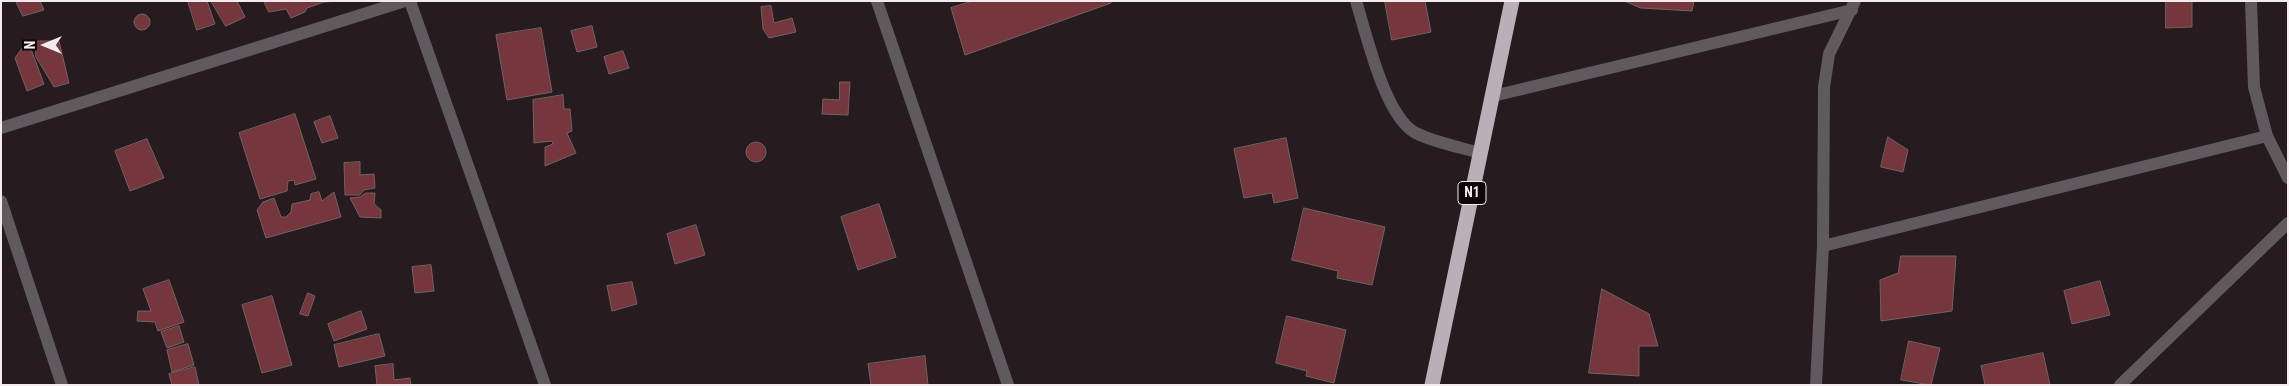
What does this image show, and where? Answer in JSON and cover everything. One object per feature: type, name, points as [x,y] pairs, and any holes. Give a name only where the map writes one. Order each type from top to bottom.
[{"type":"highway","name":"N1","points":[[1432,385],[1512,1]]},
{"type":"street","points":[[1,128],[405,1]]},
{"type":"street","points":[[410,1],[544,385]]},
{"type":"street","points":[[877,1],[1008,385]]},
{"type":"street","points":[[1356,1],[1381,82],[1399,120],[1415,133],[1480,153]]},
{"type":"street","points":[[2251,1],[2254,87],[2267,136],[2288,178]]},
{"type":"street","points":[[1493,96],[1854,6]]},
{"type":"street","points":[[1816,385],[1823,246],[1824,88],[1829,54],[1854,6]]},
{"type":"street","points":[[1823,246],[2267,136]]},
{"type":"street","points":[[1,201],[62,385]]},
{"type":"street","points":[[2120,385],[2288,224]]},
{"type":"building","points":[[16,1],[40,1],[44,10],[23,16]]},
{"type":"building","points":[[188,1],[207,1],[215,24],[197,30]]},
{"type":"building","points":[[211,1],[237,1],[245,17],[226,26]]},
{"type":"building","points":[[264,1],[339,1],[324,2],[307,8],[305,12],[291,18],[286,9],[269,12]]},
{"type":"building","points":[[973,1],[1111,1],[1111,3],[965,55],[951,8]]},
{"type":"building","points":[[1385,1],[1425,1],[1431,32],[1392,40]]},
{"type":"building","points":[[1625,1],[1694,1],[1692,11],[1641,8]]},
{"type":"building","points":[[2166,1],[2192,1],[2192,27],[2166,28]]},
{"type":"building","points":[[771,6],[774,23],[792,18],[796,32],[769,38],[763,29],[761,7]]},
{"type":"building","points":[[142,14],[148,16],[150,22],[148,28],[142,30],[136,28],[134,22],[136,16]]},
{"type":"building","points":[[592,26],[597,47],[577,52],[571,31]]},
{"type":"building","points":[[541,28],[552,92],[507,100],[496,35]]},
{"type":"building","points":[[30,41],[31,49],[44,84],[27,91],[15,58],[25,44]]},
{"type":"building","points":[[36,41],[59,41],[69,83],[54,87],[36,57]]},
{"type":"building","points":[[623,51],[629,68],[609,74],[604,57]]},
{"type":"building","points":[[840,82],[850,82],[848,115],[822,114],[823,99],[839,100]]},
{"type":"building","points":[[563,95],[564,109],[570,109],[572,131],[567,133],[576,153],[545,166],[545,147],[553,144],[552,141],[534,143],[533,100]]},
{"type":"building","points":[[295,114],[316,179],[295,185],[294,180],[288,181],[287,191],[260,199],[239,133]]},
{"type":"building","points":[[330,116],[338,138],[322,143],[314,122]]},
{"type":"building","points":[[1888,137],[1908,150],[1903,172],[1881,167]]},
{"type":"building","points":[[1286,138],[1298,198],[1274,203],[1272,193],[1244,198],[1234,149]]},
{"type":"building","points":[[147,139],[164,178],[130,191],[115,151]]},
{"type":"building","points":[[752,142],[760,142],[766,148],[766,156],[760,162],[752,162],[746,156],[746,148]]},
{"type":"building","points":[[360,162],[360,175],[374,174],[375,188],[364,190],[360,195],[345,195],[344,163]]},
{"type":"building","points":[[319,192],[322,201],[334,192],[341,217],[266,238],[257,210],[263,202],[274,198],[281,217],[286,217],[291,212],[292,204],[310,200],[311,194]]},
{"type":"building","points":[[366,193],[375,193],[374,204],[381,210],[381,218],[360,217],[350,198],[360,197]]},
{"type":"building","points":[[879,204],[896,257],[858,270],[841,217]]},
{"type":"building","points":[[1304,208],[1385,227],[1372,285],[1337,278],[1338,271],[1292,260]]},
{"type":"building","points":[[696,225],[705,255],[675,264],[667,234]]},
{"type":"building","points":[[1901,256],[1956,256],[1952,311],[1881,321],[1880,280],[1898,273]]},
{"type":"building","points":[[431,265],[434,291],[415,293],[412,267]]},
{"type":"building","points":[[169,280],[184,322],[158,331],[155,322],[137,321],[138,311],[151,311],[143,289]]},
{"type":"building","points":[[2100,281],[2110,315],[2072,324],[2064,291]]},
{"type":"building","points":[[632,282],[637,304],[612,311],[607,286]]},
{"type":"building","points":[[1602,289],[1649,314],[1658,346],[1639,346],[1639,376],[1589,373]]},
{"type":"building","points":[[308,293],[315,296],[308,316],[300,314]]},
{"type":"building","points":[[272,296],[292,365],[262,373],[242,305]]},
{"type":"building","points":[[361,311],[367,329],[334,341],[328,324]]},
{"type":"building","points":[[1287,316],[1346,330],[1334,383],[1306,376],[1307,371],[1276,363]]},
{"type":"building","points":[[179,326],[184,342],[167,348],[161,332]]},
{"type":"building","points":[[379,334],[385,356],[339,367],[334,345]]},
{"type":"building","points":[[1909,341],[1940,348],[1931,385],[1901,380]]},
{"type":"building","points":[[188,344],[194,365],[172,372],[167,350]]},
{"type":"building","points":[[2043,353],[2050,385],[1985,385],[1981,366]]},
{"type":"building","points":[[925,356],[928,385],[871,385],[868,364]]},
{"type":"building","points":[[393,364],[394,380],[410,378],[411,385],[377,385],[375,366]]},
{"type":"building","points":[[195,367],[199,385],[172,385],[169,374]]}]
